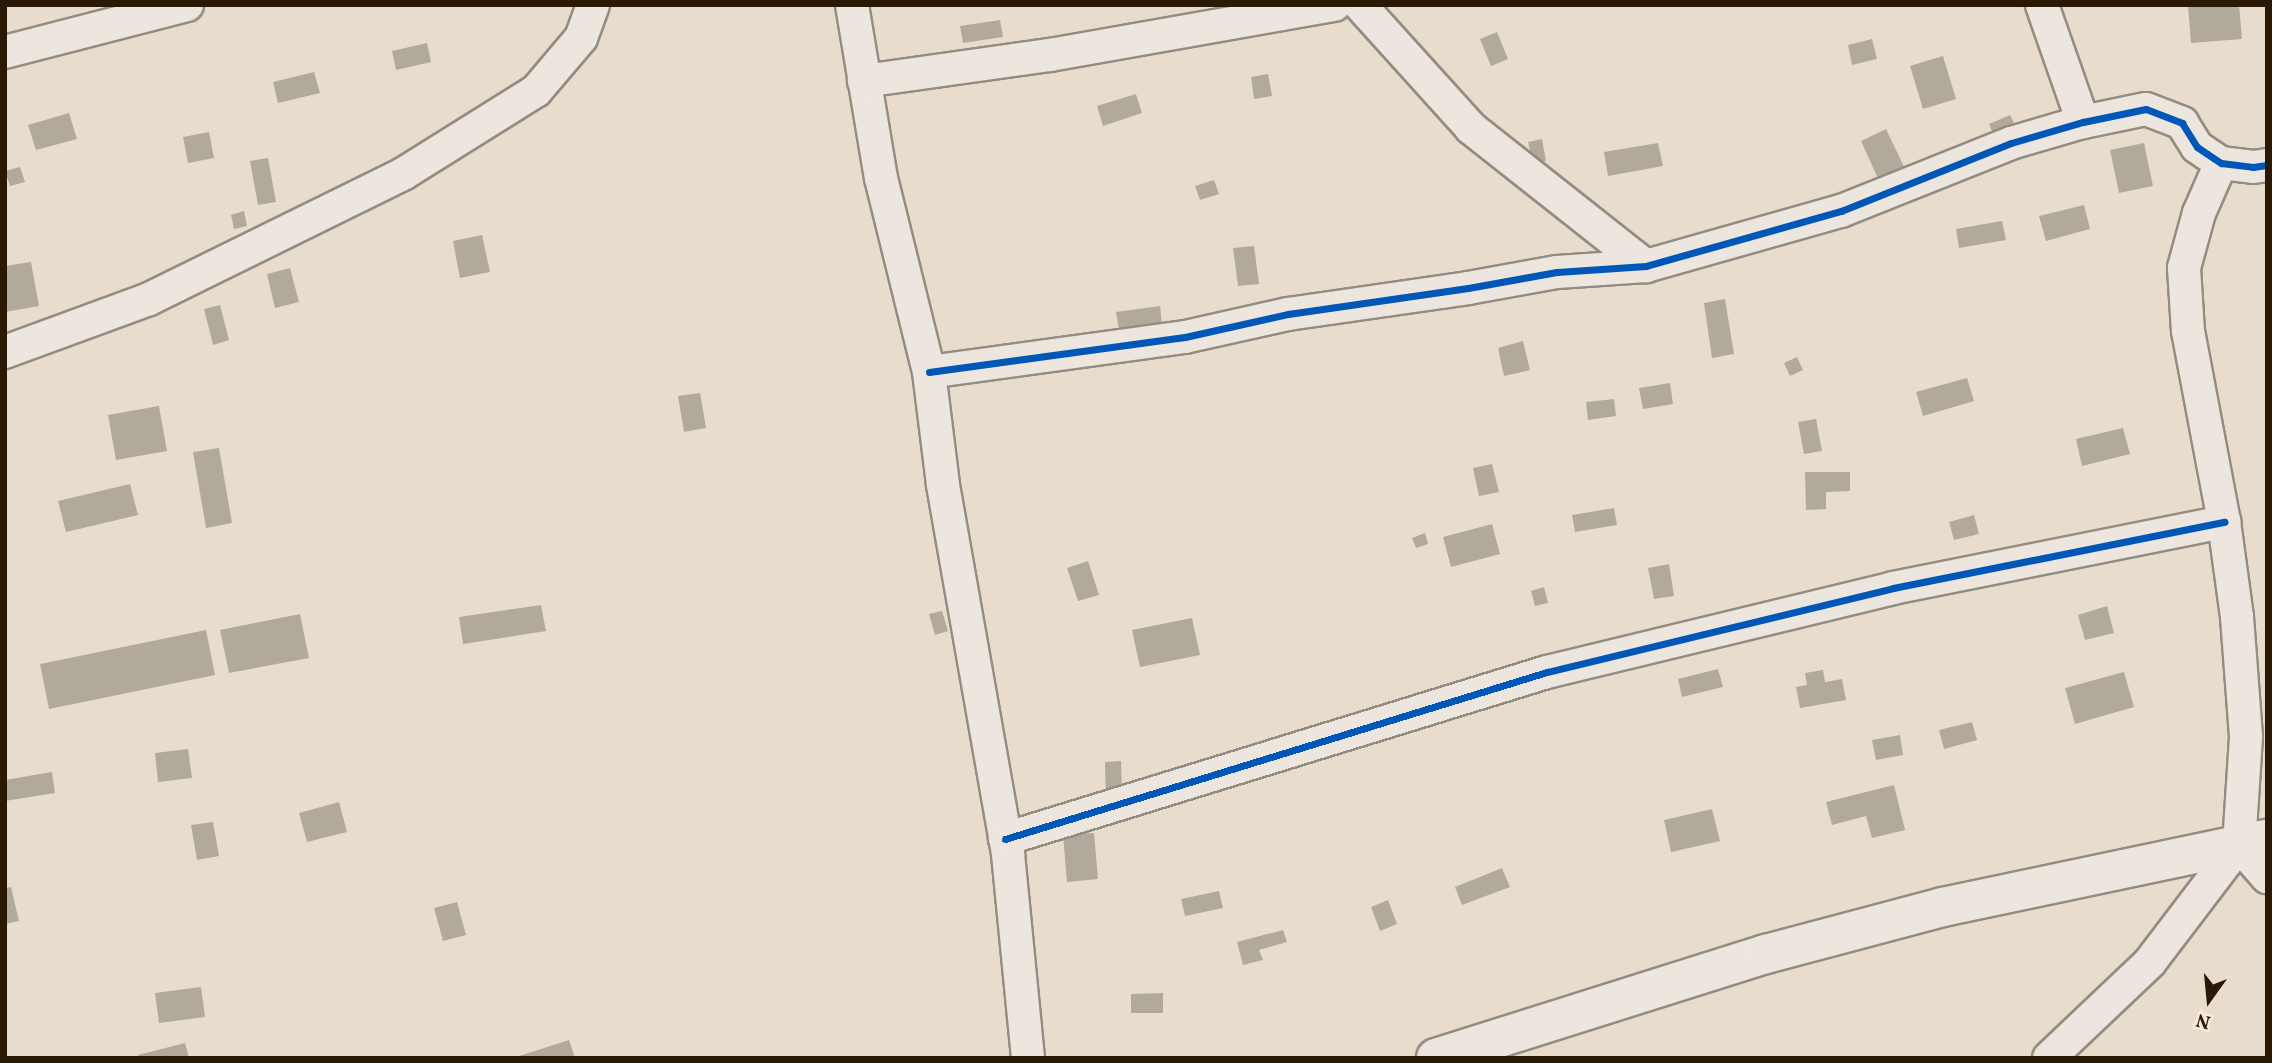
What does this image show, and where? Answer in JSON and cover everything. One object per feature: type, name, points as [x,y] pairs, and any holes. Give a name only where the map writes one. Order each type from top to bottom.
[{"type":"street","points":[[5,52],[187,5]]},
{"type":"street","points":[[5,352],[149,299],[403,174],[536,91],[581,38],[593,5]]},
{"type":"street","points":[[852,5],[881,178],[929,372],[943,485],[1005,839],[1020,955],[1023,1031],[1028,1058]]},
{"type":"street","points":[[864,81],[1050,55],[1335,5]]},
{"type":"street","points":[[1360,5],[1471,128],[1646,266]]},
{"type":"street","points":[[2042,5],[2083,122]]},
{"type":"street","points":[[929,372],[1185,337],[1287,314],[1468,288],[1557,272],[1646,266],[1841,211],[2011,144],[2083,122],[2146,109],[2182,123],[2197,147],[2221,163],[2253,167],[2267,165]]},
{"type":"street","points":[[2221,163],[2199,213],[2184,268],[2188,331],[2224,522],[2237,617],[2253,842],[2267,877]]},
{"type":"street","points":[[1005,839],[1547,672],[1893,588],[2224,522]]},
{"type":"street","points":[[1436,1058],[1766,954],[1930,910],[2253,842]]},
{"type":"street","points":[[2049,1058],[2150,962],[2253,842]]},
{"type":"building","points":[[2188,5],[2239,5],[2242,39],[2191,43]]},
{"type":"building","points":[[1000,20],[1003,37],[963,43],[960,26]]},
{"type":"building","points":[[1497,32],[1508,59],[1491,66],[1480,39]]},
{"type":"building","points":[[1872,39],[1877,59],[1852,65],[1848,45]]},
{"type":"building","points":[[427,43],[431,62],[396,70],[392,51]]},
{"type":"building","points":[[1943,56],[1956,99],[1923,109],[1910,66]]},
{"type":"building","points":[[314,72],[320,93],[278,103],[273,82]]},
{"type":"building","points":[[1268,74],[1272,96],[1254,99],[1251,77]]},
{"type":"building","points":[[1136,94],[1142,113],[1103,126],[1097,106]]},
{"type":"building","points":[[69,113],[77,139],[36,150],[28,125]]},
{"type":"building","points":[[2010,115],[2017,129],[1995,138],[1989,124]]},
{"type":"building","points":[[1886,129],[1907,173],[1881,185],[1861,141]]},
{"type":"building","points":[[209,132],[214,158],[188,163],[183,137]]},
{"type":"building","points":[[1542,139],[1546,161],[1533,164],[1528,142]]},
{"type":"building","points":[[1658,143],[1663,166],[1608,176],[1604,152]]},
{"type":"building","points":[[2144,143],[2153,186],[2119,193],[2110,150]]},
{"type":"building","points":[[268,158],[276,202],[258,205],[250,161]]},
{"type":"building","points":[[20,167],[25,182],[10,186],[5,171]]},
{"type":"building","points":[[1214,180],[1219,194],[1200,200],[1195,186]]},
{"type":"building","points":[[2084,205],[2090,229],[2046,241],[2039,216]]},
{"type":"building","points":[[244,211],[247,226],[234,229],[231,215]]},
{"type":"building","points":[[2002,221],[2006,240],[1959,248],[1956,229]]},
{"type":"building","points":[[482,235],[490,272],[460,278],[453,241]]},
{"type":"building","points":[[1254,246],[1259,284],[1238,286],[1233,248]]},
{"type":"building","points":[[31,262],[39,306],[5,312],[5,266]]},
{"type":"building","points":[[290,268],[299,302],[275,308],[267,274]]},
{"type":"building","points":[[1725,299],[1734,354],[1712,358],[1704,303]]},
{"type":"building","points":[[220,305],[229,340],[213,345],[204,309]]},
{"type":"building","points":[[1160,306],[1162,324],[1119,330],[1116,312]]},
{"type":"building","points":[[1523,341],[1530,370],[1504,376],[1498,348]]},
{"type":"building","points":[[1797,357],[1803,370],[1790,376],[1784,363]]},
{"type":"building","points":[[1967,378],[1974,401],[1923,416],[1916,392]]},
{"type":"building","points":[[1670,383],[1673,404],[1643,409],[1639,388]]},
{"type":"building","points":[[700,393],[706,428],[684,432],[678,396]]},
{"type":"building","points":[[1614,399],[1616,416],[1588,420],[1586,402]]},
{"type":"building","points":[[159,406],[167,451],[116,460],[108,415]]},
{"type":"building","points":[[1816,419],[1822,451],[1804,454],[1798,422]]},
{"type":"building","points":[[2123,428],[2130,454],[2082,466],[2076,439]]},
{"type":"building","points":[[219,448],[232,523],[206,528],[193,452]]},
{"type":"building","points":[[1492,464],[1499,492],[1479,496],[1473,468]]},
{"type":"building","points":[[1805,472],[1850,472],[1850,491],[1826,492],[1826,509],[1806,510]]},
{"type":"building","points":[[130,484],[138,515],[66,532],[58,501]]},
{"type":"building","points":[[1614,508],[1617,525],[1575,532],[1572,515]]},
{"type":"building","points":[[1974,515],[1979,534],[1954,540],[1949,522]]},
{"type":"building","points":[[1492,524],[1500,554],[1451,567],[1443,537]]},
{"type":"building","points":[[1425,533],[1428,544],[1416,548],[1412,538]]},
{"type":"building","points":[[1088,561],[1099,595],[1078,601],[1067,568]]},
{"type":"building","points":[[1669,564],[1674,596],[1654,599],[1648,568]]},
{"type":"building","points":[[1544,587],[1548,603],[1535,606],[1531,591]]},
{"type":"building","points":[[541,605],[546,631],[463,644],[459,617]]},
{"type":"building","points":[[2107,606],[2114,633],[2085,640],[2078,615]]},
{"type":"building","points":[[942,611],[948,631],[935,635],[929,614]]},
{"type":"building","points":[[300,614],[309,658],[229,673],[220,630]]},
{"type":"building","points":[[1192,618],[1200,655],[1140,667],[1132,630]]},
{"type":"building","points":[[206,630],[215,675],[49,709],[40,664]]},
{"type":"building","points":[[1718,669],[1723,687],[1682,697],[1678,679]]},
{"type":"building","points":[[1823,670],[1825,682],[1842,679],[1846,700],[1800,708],[1796,687],[1807,685],[1805,673]]},
{"type":"building","points":[[2124,672],[2134,707],[2075,724],[2065,688]]},
{"type":"building","points":[[1972,722],[1977,740],[1944,749],[1939,730]]},
{"type":"building","points":[[1900,735],[1903,755],[1876,760],[1872,740]]},
{"type":"building","points":[[188,749],[192,778],[158,782],[155,753]]},
{"type":"building","points":[[1121,761],[1122,799],[1106,800],[1105,762]]},
{"type":"building","points":[[52,772],[55,793],[5,801],[5,780]]},
{"type":"building","points":[[1894,785],[1905,830],[1872,838],[1866,816],[1832,825],[1826,802]]},
{"type":"building","points":[[339,802],[347,832],[307,842],[299,813]]},
{"type":"building","points":[[1712,809],[1720,841],[1671,852],[1664,820]]},
{"type":"building","points":[[213,822],[219,856],[197,860],[191,825]]},
{"type":"building","points":[[1094,833],[1098,879],[1067,882],[1063,835]]},
{"type":"building","points":[[1502,868],[1510,887],[1462,905],[1455,887]]},
{"type":"building","points":[[11,887],[19,921],[5,924],[5,888]]},
{"type":"building","points":[[1219,891],[1223,908],[1185,916],[1181,899]]},
{"type":"building","points":[[1388,900],[1397,924],[1380,931],[1371,907]]},
{"type":"building","points":[[457,902],[466,935],[443,941],[434,908]]},
{"type":"building","points":[[1283,930],[1287,942],[1259,950],[1263,960],[1243,965],[1237,942]]},
{"type":"building","points":[[201,987],[205,1017],[159,1023],[155,993]]},
{"type":"building","points":[[1163,993],[1163,1013],[1131,1013],[1131,994]]},
{"type":"building","points":[[569,1040],[575,1058],[516,1058],[516,1057]]},
{"type":"building","points":[[185,1043],[189,1058],[138,1058],[138,1055]]},
{"type":"cycle path","points":[[929,372],[1185,337],[1288,314],[1557,272],[1646,266],[1841,211],[2011,143],[2083,122],[2146,109],[2182,123],[2197,147],[2221,163],[2253,167],[2267,165]]},
{"type":"cycle path","points":[[1005,839],[1547,672],[1893,588],[2224,522]]}]
